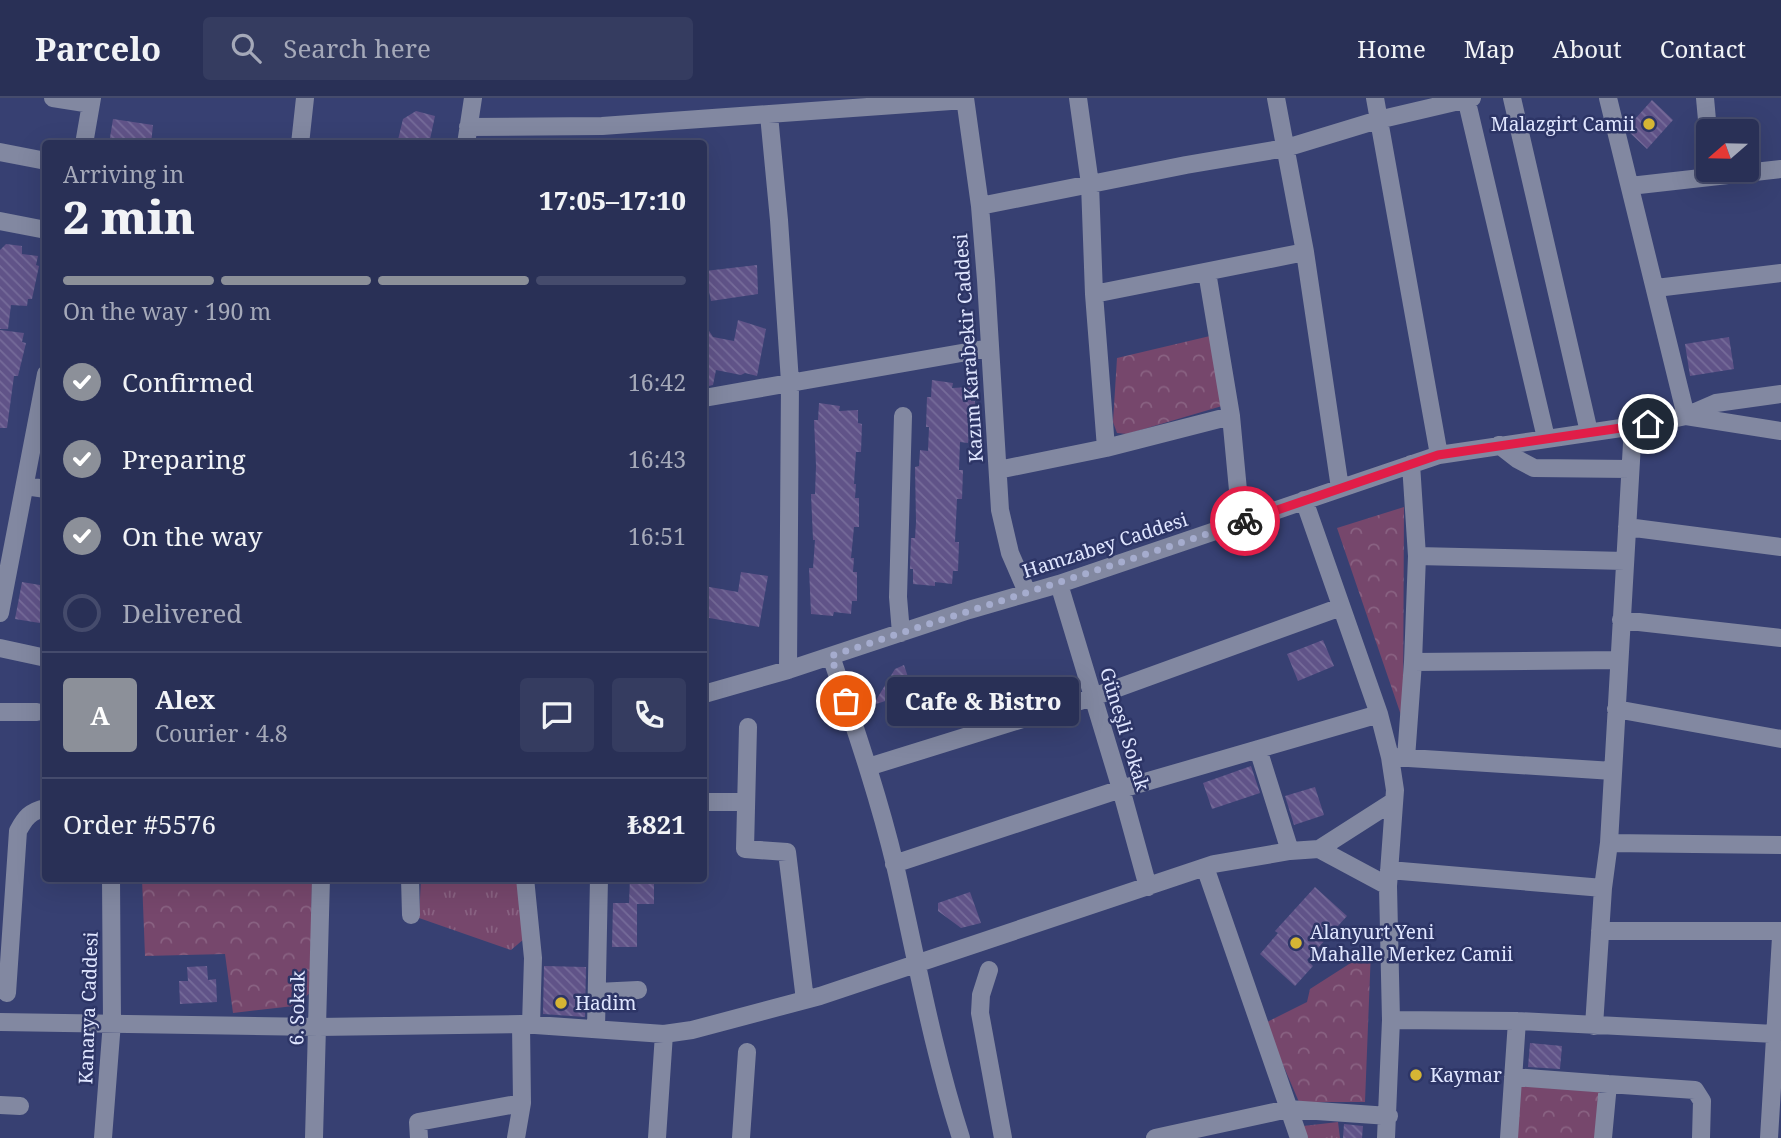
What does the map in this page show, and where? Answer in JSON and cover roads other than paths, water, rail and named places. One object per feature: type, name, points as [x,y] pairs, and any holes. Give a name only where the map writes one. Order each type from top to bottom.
[{"type":"street","points":[[53,98],[91,101],[86,140]]},
{"type":"street","points":[[300,140],[305,98]]},
{"type":"street","points":[[473,98],[467,136],[603,135],[843,104],[965,99]]},
{"type":"street","points":[[1078,98],[1090,184],[1094,293],[1107,448]]},
{"type":"street","points":[[1276,98],[1305,252],[1340,488]]},
{"type":"street","points":[[1374,98],[1438,455]]},
{"type":"street","points":[[980,206],[1286,148],[1378,120],[1468,98],[1546,438]]},
{"type":"street","points":[[1512,98],[1590,432]]},
{"type":"street","points":[[1608,98],[1686,416]]},
{"type":"street","points":[[1705,98],[1707,119]]},
{"type":"street","name":"Kazım Karabekir Caddesi","points":[[965,99],[980,206],[1000,510],[1010,553],[1027,592]]},
{"type":"street","points":[[769,115],[790,382],[789,670]]},
{"type":"street","points":[[0,152],[42,160]]},
{"type":"street","points":[[1759,170],[1781,169]]},
{"type":"street","points":[[1630,186],[1696,175]]},
{"type":"street","points":[[0,221],[42,229]]},
{"type":"street","points":[[1094,293],[1305,252]]},
{"type":"street","points":[[1207,272],[1231,416],[1241,522]]},
{"type":"street","points":[[1656,288],[1781,272]]},
{"type":"street","points":[[707,397],[990,348]]},
{"type":"street","points":[[1686,416],[1716,403],[1781,394]]},
{"type":"street","points":[[0,613],[42,404]]},
{"type":"street","points":[[901,633],[898,597],[903,416]]},
{"type":"street","points":[[998,470],[1107,448],[1231,416]]},
{"type":"street","points":[[1686,416],[1781,431]]},
{"type":"street","name":"Hamzabey Caddesi","points":[[707,693],[789,670],[1059,584],[1438,455],[1686,416]]},
{"type":"street","points":[[1594,1026],[1614,771],[1633,426]]},
{"type":"street","points":[[1499,445],[1534,468],[1630,469]]},
{"type":"street","points":[[1386,1138],[1391,1020],[1388,878],[1398,757],[1413,662],[1417,556],[1411,464]]},
{"type":"street","points":[[25,486],[42,488]]},
{"type":"street","points":[[1304,500],[1379,714],[1398,757]]},
{"type":"street","points":[[1627,527],[1781,547]]},
{"type":"street","points":[[1417,556],[1625,561]]},
{"type":"street","name":"Güneşli Sokak","points":[[1059,584],[1148,887]]},
{"type":"street","points":[[868,767],[1093,697],[1341,607]]},
{"type":"street","points":[[1621,620],[1781,638]]},
{"type":"street","points":[[0,648],[42,656]]},
{"type":"street","points":[[831,656],[868,767],[894,864],[915,964],[961,1138]]},
{"type":"street","points":[[1413,662],[1619,660]]},
{"type":"street","points":[[1616,709],[1781,739]]},
{"type":"street","points":[[0,712],[37,712]]},
{"type":"street","points":[[894,864],[1121,789],[1379,714]]},
{"type":"street","points":[[748,727],[744,849],[788,852],[805,1000]]},
{"type":"street","points":[[1258,749],[1290,850]]},
{"type":"street","points":[[1398,757],[1614,771]]},
{"type":"street","points":[[1319,849],[1394,801]]},
{"type":"street","points":[[707,802],[745,802]]},
{"type":"street","points":[[7,993],[18,831],[26,816],[42,810]]},
{"type":"street","points":[[1609,843],[1781,845]]},
{"type":"street","points":[[0,1022],[318,1027],[526,1024],[664,1034],[703,1028],[805,1000],[1205,867],[1290,850],[1319,849],[1388,878],[1603,888]]},
{"type":"street","points":[[1205,867],[1299,1138]]},
{"type":"street","name":"Kanarya Caddesi","points":[[103,1138],[112,1022],[111,882]]},
{"type":"street","name":"6. Sokak","points":[[314,1138],[321,882]]},
{"type":"street","points":[[410,882],[411,915]]},
{"type":"street","points":[[516,1138],[522,1103],[533,958],[525,882]]},
{"type":"street","points":[[596,1029],[599,882]]},
{"type":"street","points":[[1601,931],[1781,931]]},
{"type":"street","points":[[1769,1138],[1781,937]]},
{"type":"street","points":[[989,970],[981,995],[979,1013],[1003,1138]]},
{"type":"street","points":[[597,992],[638,990]]},
{"type":"street","points":[[1391,1020],[1517,1021],[1775,1034]]},
{"type":"street","points":[[1509,1138],[1517,1021]]},
{"type":"street","points":[[657,1138],[664,1034]]},
{"type":"street","points":[[741,1138],[747,1052]]},
{"type":"street","points":[[1513,1077],[1695,1090],[1702,1101],[1701,1138]]},
{"type":"street","points":[[1603,1138],[1608,1084]]},
{"type":"street","points":[[419,1138],[418,1122],[522,1103]]},
{"type":"street","points":[[0,1105],[20,1107]]},
{"type":"street","points":[[1155,1138],[1288,1109],[1389,1116]]},
{"type":"place","name":"Malazgirt Camii","points":[[1649,124]]},
{"type":"place","name":"Cafe & Bistro","points":[[846,701]]},
{"type":"place","name":"Alanyurt Yeni Mahalle Merkez Camii","points":[[1296,943]]},
{"type":"place","name":"Hadim","points":[[561,1003]]},
{"type":"place","name":"Kaymar","points":[[1416,1075]]}]
